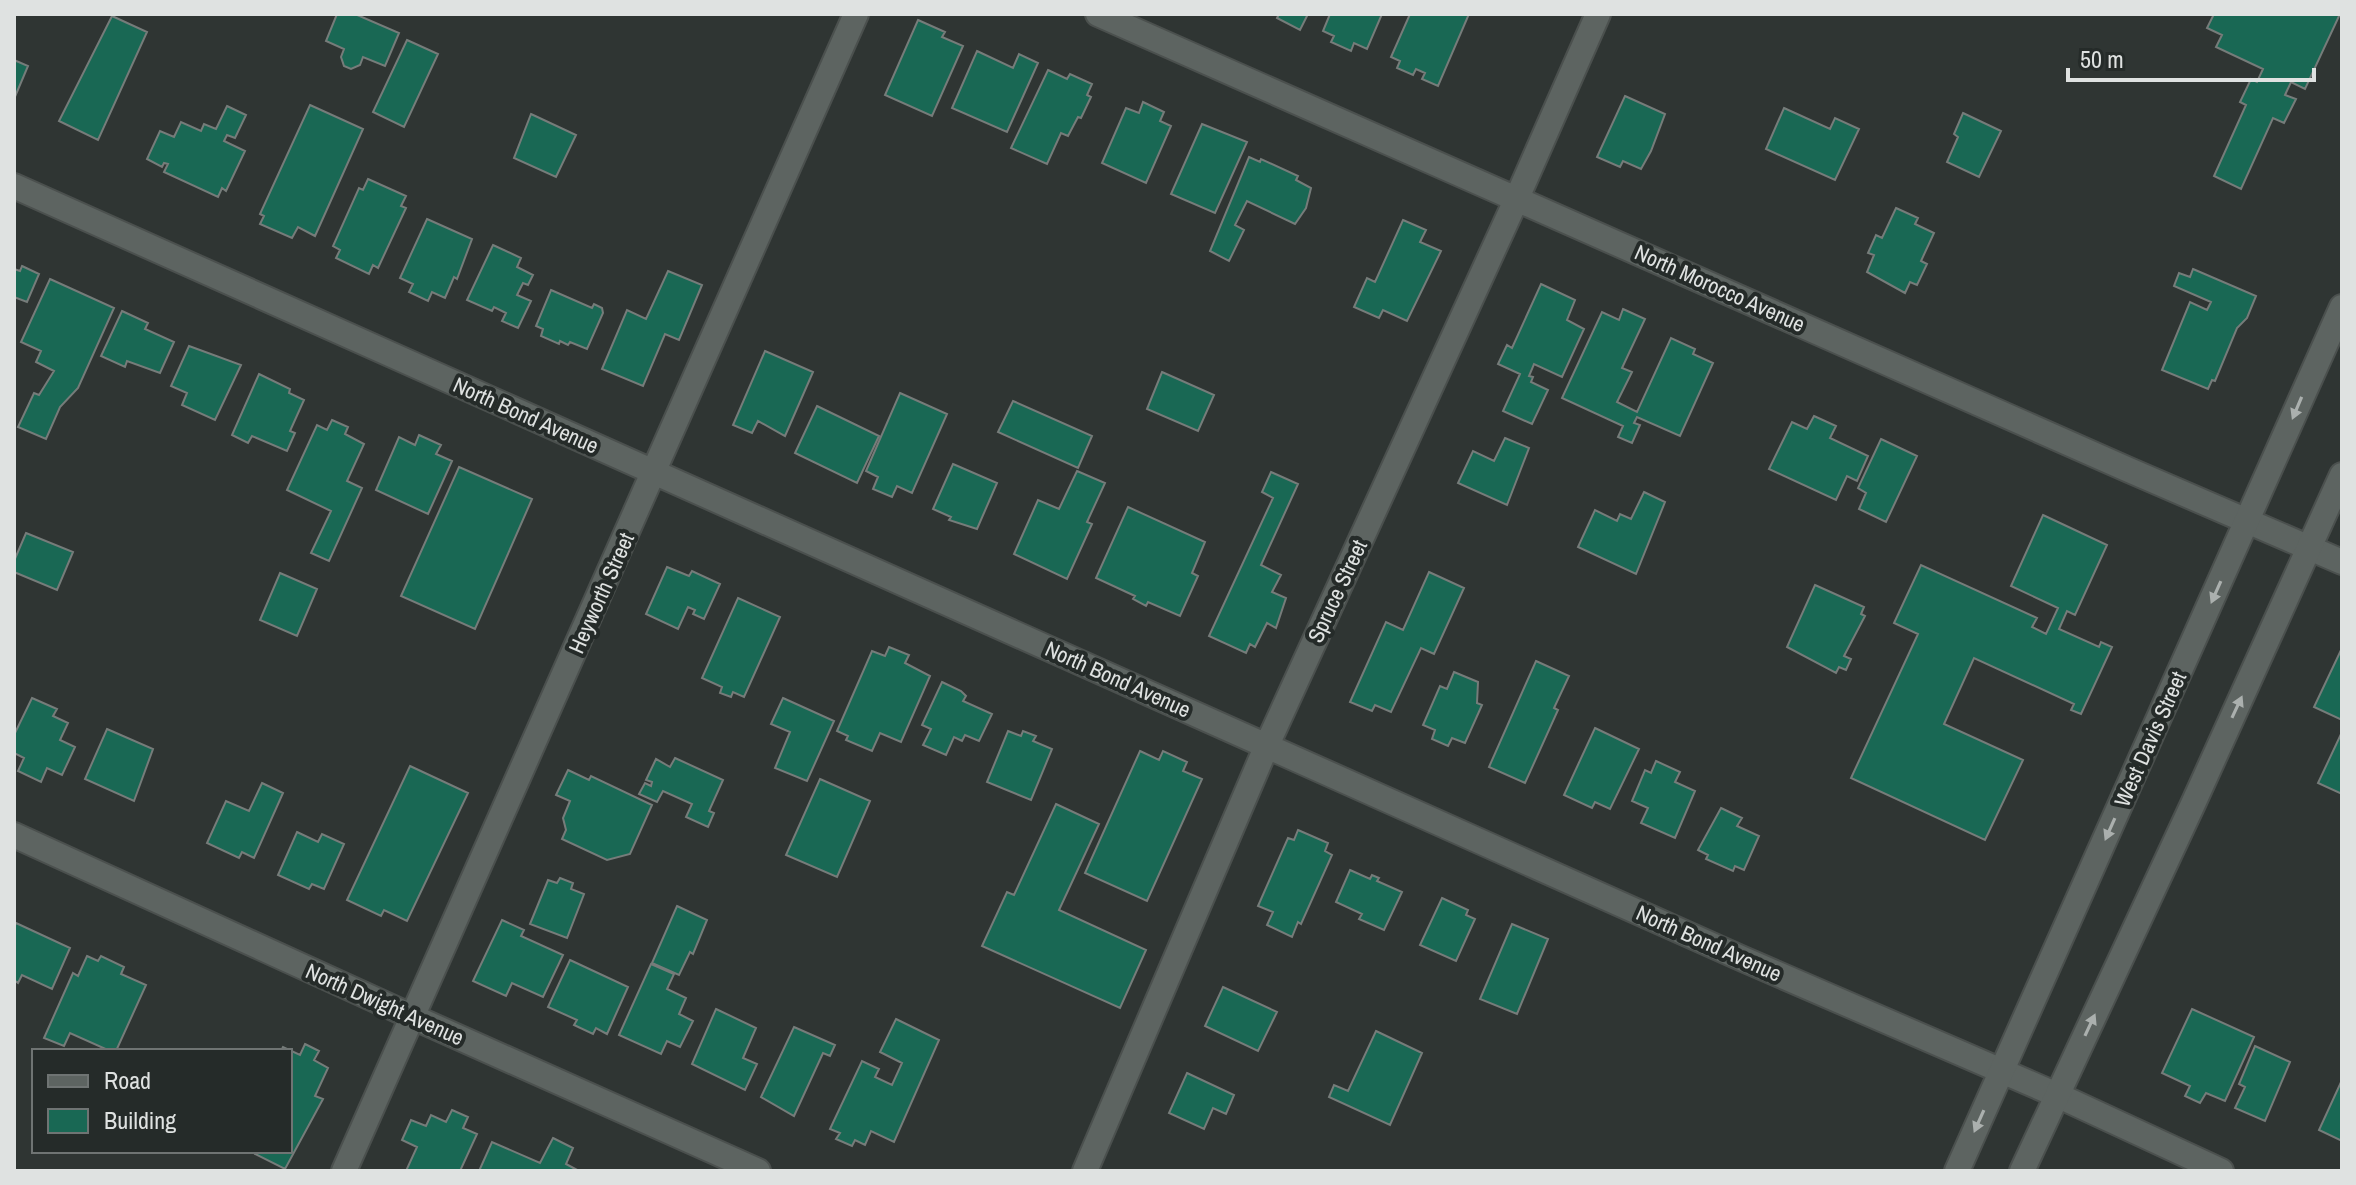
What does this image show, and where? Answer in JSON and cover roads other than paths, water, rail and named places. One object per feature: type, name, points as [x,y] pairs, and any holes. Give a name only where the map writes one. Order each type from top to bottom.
[{"type":"street","name":"Heyworth Street","points":[[344,1171],[856,14]]},
{"type":"street","name":"North Morocco Avenue","points":[[1098,14],[2342,562]]},
{"type":"street","name":"Spruce Street","points":[[1085,1171],[1267,745],[1598,14]]},
{"type":"street","name":"North Bond Avenue","points":[[14,186],[1743,959],[2057,1095],[2221,1171]]},
{"type":"street","name":"West Davis Street","points":[[1957,1171],[2342,307]]},
{"type":"street","points":[[2022,1171],[2342,475]]},
{"type":"street","name":"North Dwight Avenue","points":[[14,835],[758,1171]]}]
